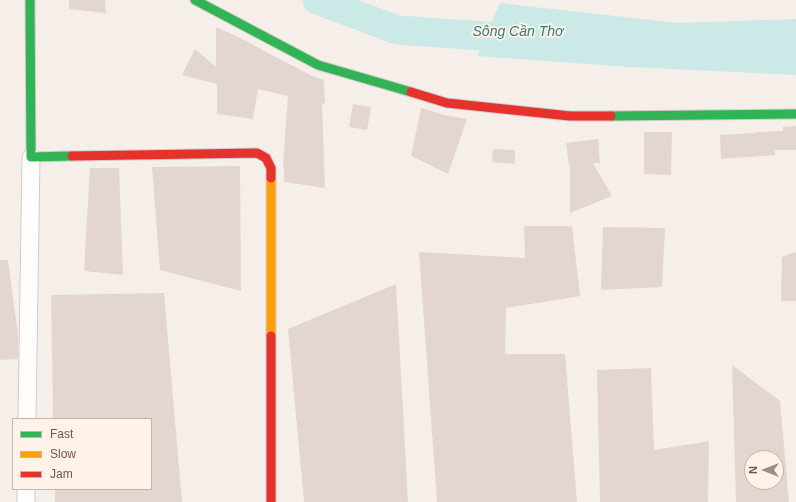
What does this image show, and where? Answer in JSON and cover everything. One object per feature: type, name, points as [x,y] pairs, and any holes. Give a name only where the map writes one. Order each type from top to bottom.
[{"type":"street","points":[[27,418],[31,157],[30,0]]},
{"type":"street","points":[[195,0],[318,64],[447,103],[570,116],[796,114]]},
{"type":"street","points":[[31,157],[258,153],[266,158],[271,168],[271,502]]},
{"type":"street","points":[[26,490],[26,502]]},
{"type":"water","name":"Sông Cần Thơ","points":[[500,3],[677,23],[796,19],[796,75],[630,67],[477,56]]},
{"type":"building","points":[[69,0],[105,0],[106,13],[69,9]]},
{"type":"building","points":[[216,27],[312,76],[324,80],[325,104],[322,103],[325,188],[284,182],[283,164],[288,96],[258,89],[253,119],[217,114],[217,84],[182,75],[195,49],[216,67]]},
{"type":"building","points":[[353,104],[371,107],[367,130],[349,127]]},
{"type":"building","points":[[421,108],[444,115],[467,119],[448,174],[411,156]]},
{"type":"building","points":[[796,126],[796,150],[775,150],[775,155],[721,159],[720,135],[783,131],[783,127]]},
{"type":"building","points":[[644,132],[672,132],[671,175],[644,174]]},
{"type":"building","points":[[598,139],[600,163],[593,163],[612,196],[570,213],[570,166],[566,143]]},
{"type":"building","points":[[493,149],[515,150],[515,164],[492,162]]},
{"type":"building","points":[[240,166],[241,291],[160,270],[152,167]]},
{"type":"building","points":[[90,168],[119,168],[123,275],[84,271]]},
{"type":"building","points":[[524,226],[572,226],[580,296],[506,308],[505,354],[565,354],[577,502],[437,502],[419,252],[525,258]]},
{"type":"building","points":[[603,227],[665,228],[662,287],[601,290]]},
{"type":"building","points":[[796,252],[796,301],[781,301],[782,257]]},
{"type":"building","points":[[0,260],[8,260],[18,335],[18,359],[0,360]]},
{"type":"building","points":[[396,284],[408,502],[304,502],[288,329]]},
{"type":"building","points":[[164,293],[182,502],[55,502],[55,490],[152,490],[152,418],[53,418],[51,295]]},
{"type":"building","points":[[732,365],[780,401],[789,502],[736,502]]},
{"type":"building","points":[[651,368],[654,450],[709,441],[708,502],[600,502],[597,370]]},
{"type":"waterway","name":"Sông Cần Thơ","points":[[317,0],[397,30],[526,39]]},
{"type":"traffic: fast","points":[[30,0],[31,157],[72,156]]},
{"type":"traffic: fast","points":[[195,0],[318,65],[411,92]]},
{"type":"traffic: fast","points":[[611,116],[796,114]]},
{"type":"traffic: slow","points":[[271,178],[271,336]]},
{"type":"traffic: jam","points":[[411,92],[447,103],[570,116],[611,116]]},
{"type":"traffic: jam","points":[[72,156],[257,153],[266,158],[271,168],[271,178]]},
{"type":"traffic: jam","points":[[271,336],[271,502]]}]
